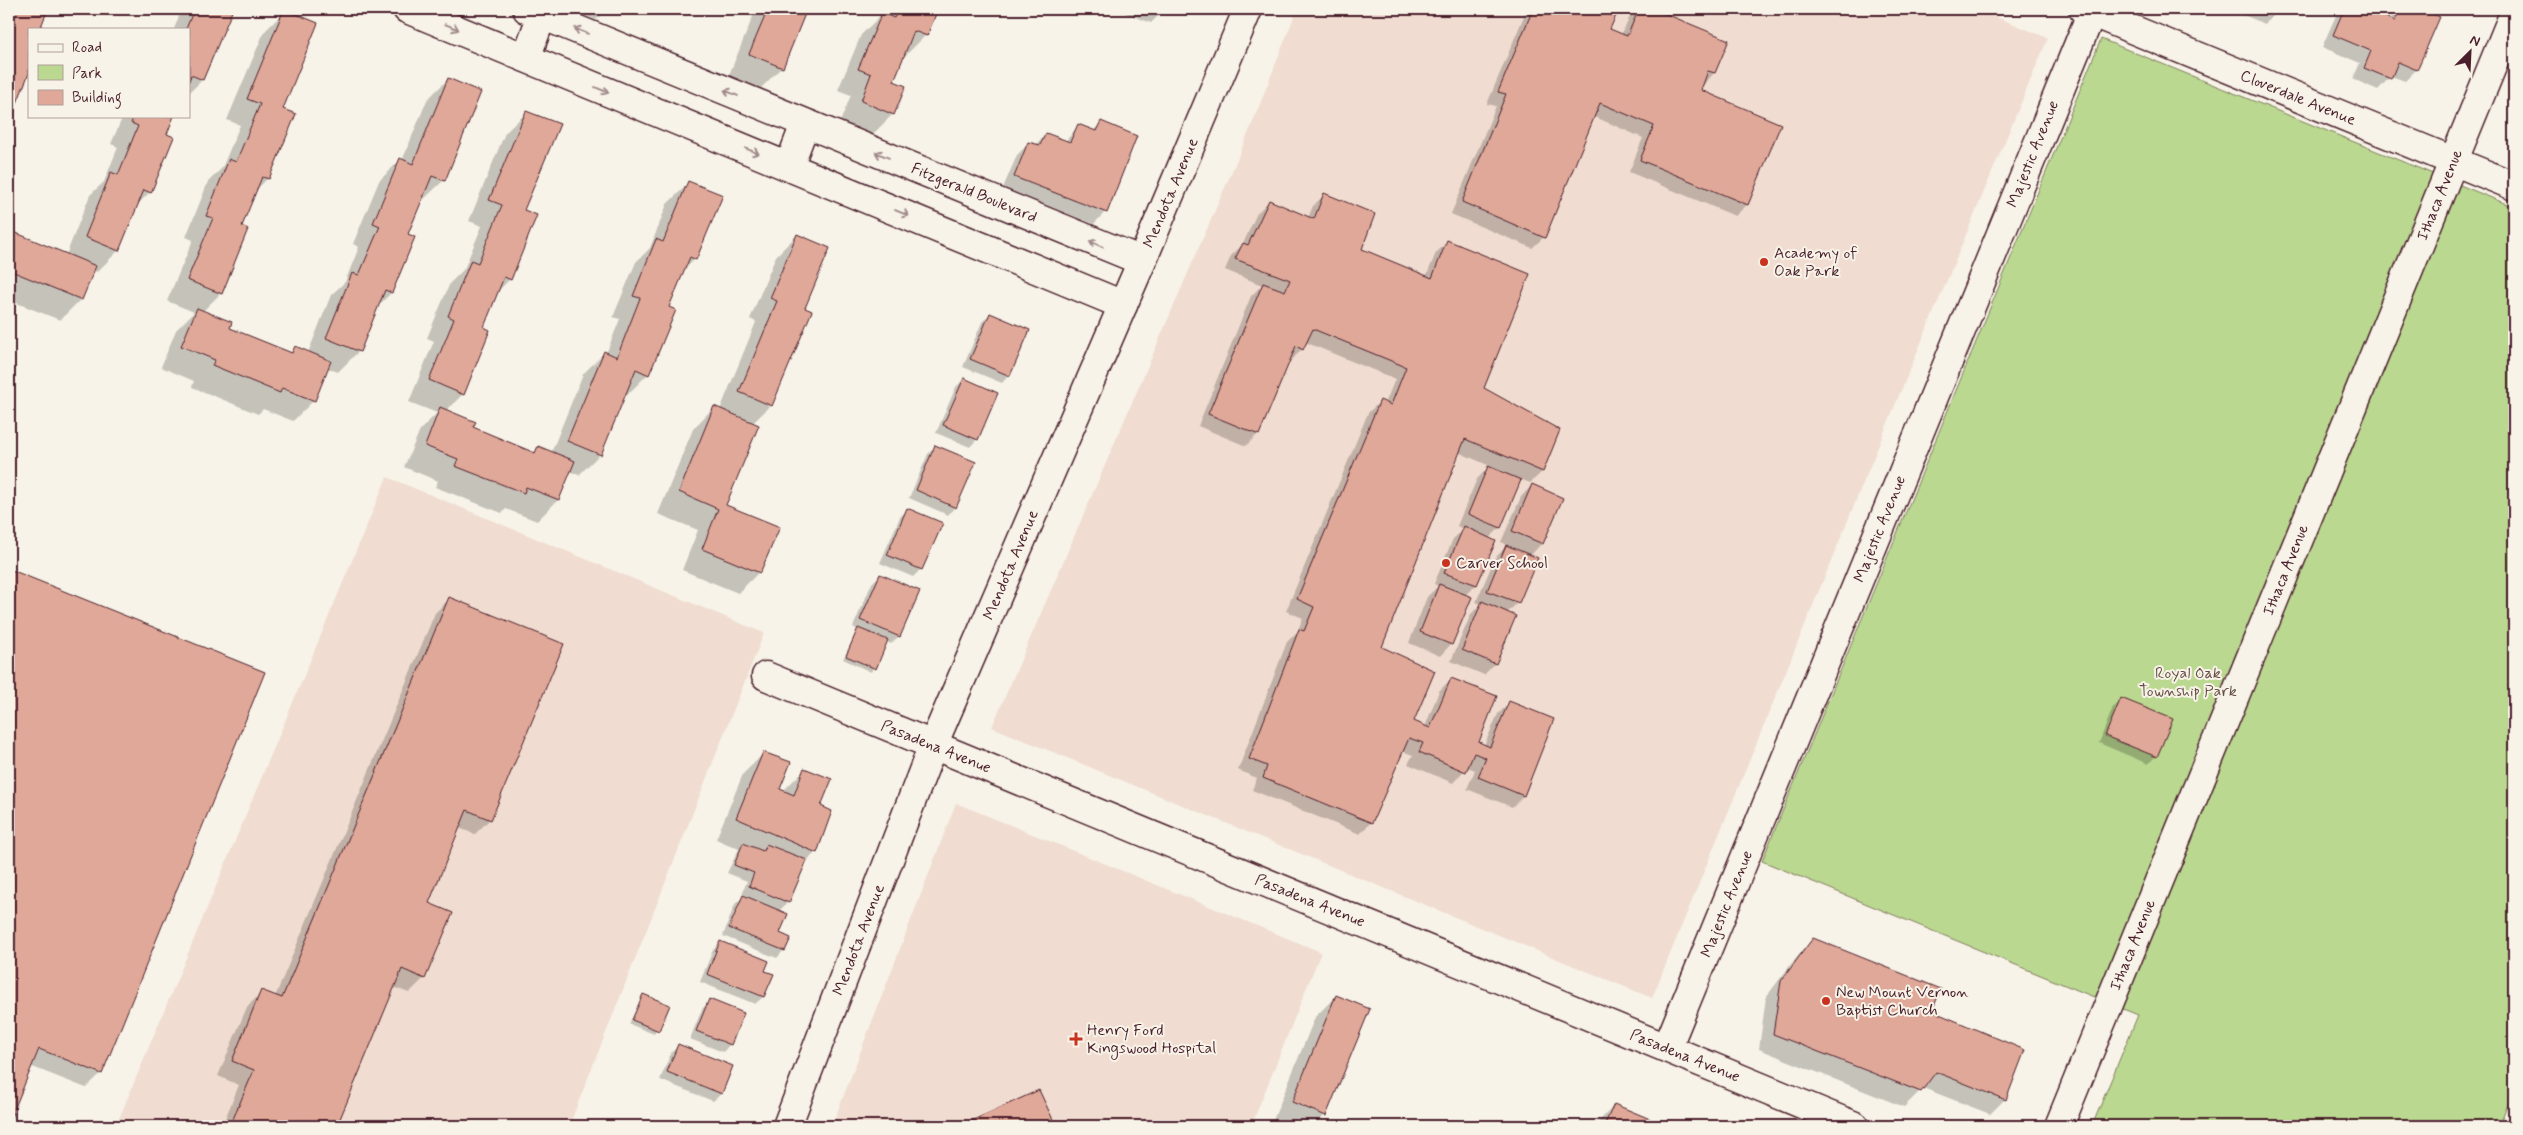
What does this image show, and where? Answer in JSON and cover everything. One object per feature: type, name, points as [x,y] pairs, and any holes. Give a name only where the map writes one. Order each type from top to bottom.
[{"type":"street","points":[[407,9],[1123,305]]},
{"type":"street","name":"Mendota Avenue","points":[[787,1126],[933,745],[1142,261],[1248,9]]},
{"type":"street","name":"Cloverdale Avenue","points":[[2089,10],[2514,186]]},
{"type":"street","name":"Majestic Avenue","points":[[1667,1048],[2089,10]]},
{"type":"street","name":"Fitzgerald Boulevard","points":[[526,58],[535,12],[1142,261]]},
{"type":"street","name":"Ithaca Avenue","points":[[2058,1126],[2514,14]]},
{"type":"street","points":[[789,166],[806,124]]},
{"type":"street","name":"Pasadena Avenue","points":[[766,676],[1855,1126]]},
{"type":"shaded area","name":"Carver School","points":[[1297,9],[1976,9],[2048,38],[1652,998],[992,727],[1251,127]]},
{"type":"shaded area","points":[[387,477],[764,633],[569,1126],[116,1126]]},
{"type":"shaded area","name":"Henry Ford Kingswood Hospital","points":[[956,803],[1321,952],[1251,1126],[832,1126]]},
{"type":"green space","name":"Royal Oak Township Park","points":[[2101,39],[2514,207],[2514,1088],[2499,1126],[2092,1126],[2138,1015],[1762,861]]},
{"type":"building","points":[[9,9],[48,9],[40,28],[28,28],[28,76],[9,123]]},
{"type":"building","points":[[194,9],[233,9],[203,80],[191,75],[190,78],[190,28],[186,28]]},
{"type":"building","points":[[284,9],[318,23],[283,109],[296,114],[269,179],[262,177],[242,226],[248,229],[222,294],[187,280],[213,218],[206,216],[229,159],[236,162],[260,104],[247,99]]},
{"type":"building","points":[[768,9],[807,9],[783,68],[749,54]]},
{"type":"building","points":[[898,9],[938,9],[927,36],[914,31],[894,81],[906,86],[894,115],[861,101],[871,74],[858,69],[882,13],[894,18]]},
{"type":"building","points":[[1533,9],[1619,9],[1610,29],[1627,36],[1639,9],[1654,9],[1729,40],[1715,73],[1708,71],[1701,90],[1781,124],[1748,205],[1640,160],[1654,126],[1600,103],[1545,238],[1462,202],[1506,94],[1498,92]]},
{"type":"building","points":[[2344,9],[2368,9],[2395,21],[2400,9],[2422,9],[2440,17],[2417,70],[2398,62],[2391,79],[2364,68],[2371,51],[2333,35]]},
{"type":"building","points":[[448,78],[481,92],[445,181],[432,176],[408,234],[415,237],[392,293],[385,290],[360,352],[326,338],[352,273],[359,275],[380,226],[373,223],[400,158],[413,164]]},
{"type":"building","points":[[526,111],[560,124],[524,210],[537,215],[511,280],[504,277],[484,327],[490,330],[464,395],[429,380],[454,319],[448,316],[471,260],[478,263],[502,205],[489,200]]},
{"type":"building","points":[[133,118],[173,118],[167,134],[174,137],[151,193],[144,190],[119,251],[85,237],[111,172],[118,175],[138,126],[131,123]]},
{"type":"building","points":[[1101,121],[1137,136],[1107,213],[1014,177],[1028,142],[1040,145],[1046,133],[1070,142],[1078,124],[1096,131]]},
{"type":"building","points":[[688,181],[723,195],[696,260],[690,257],[669,307],[676,310],[649,375],[636,369],[601,455],[567,441],[604,351],[617,357],[640,298],[633,296],[656,239],[663,242]]},
{"type":"building","points":[[1324,193],[1375,214],[1362,249],[1432,278],[1447,240],[1530,274],[1484,388],[1560,430],[1543,472],[1465,439],[1382,647],[1435,671],[1414,721],[1430,728],[1451,678],[1497,696],[1479,742],[1490,747],[1509,701],[1554,719],[1524,796],[1478,777],[1486,758],[1474,753],[1466,772],[1419,752],[1423,743],[1409,738],[1372,823],[1263,778],[1267,766],[1249,759],[1299,629],[1304,631],[1314,607],[1297,599],[1380,400],[1391,405],[1406,367],[1313,329],[1303,350],[1296,346],[1259,435],[1208,414],[1263,283],[1285,291],[1290,280],[1235,259],[1243,243],[1248,245],[1269,200],[1314,219]]},
{"type":"building","points":[[9,230],[96,266],[82,300],[9,270]]},
{"type":"building","points":[[797,234],[830,248],[805,308],[812,311],[772,406],[739,392],[777,301],[770,298]]},
{"type":"building","points":[[197,308],[232,322],[230,328],[292,353],[295,346],[331,361],[315,401],[282,388],[280,393],[212,365],[215,360],[181,346]]},
{"type":"building","points":[[990,313],[1030,330],[1010,376],[970,359]]},
{"type":"building","points":[[964,378],[998,393],[978,440],[943,425]]},
{"type":"building","points":[[714,406],[759,425],[726,505],[780,527],[760,573],[702,549],[718,509],[679,492]]},
{"type":"building","points":[[440,407],[476,422],[473,427],[535,453],[538,446],[575,461],[559,500],[526,487],[524,493],[455,466],[458,459],[425,446]]},
{"type":"building","points":[[935,445],[976,462],[956,508],[916,490]]},
{"type":"building","points":[[1488,466],[1521,480],[1501,528],[1468,514]]},
{"type":"building","points":[[1532,484],[1563,498],[1543,544],[1512,531]]},
{"type":"building","points":[[907,508],[943,523],[922,570],[887,555]]},
{"type":"building","points":[[1464,526],[1496,541],[1477,585],[1444,573]]},
{"type":"building","points":[[1506,545],[1538,558],[1519,603],[1487,591]]},
{"type":"building","points":[[9,569],[265,672],[102,1074],[39,1049],[9,1122]]},
{"type":"building","points":[[880,574],[920,591],[900,637],[860,620]]},
{"type":"building","points":[[1439,584],[1472,597],[1452,645],[1420,632]]},
{"type":"building","points":[[449,597],[564,644],[491,820],[467,810],[429,903],[453,913],[425,979],[402,969],[337,1126],[230,1126],[254,1070],[232,1061],[261,990],[282,998]]},
{"type":"building","points":[[1482,601],[1516,616],[1496,664],[1462,650]]},
{"type":"building","points":[[858,628],[888,640],[876,669],[846,656]]},
{"type":"building","points":[[2121,698],[2173,719],[2157,757],[2105,736]]},
{"type":"building","points":[[763,752],[791,762],[780,789],[794,795],[804,768],[832,779],[821,806],[832,811],[817,853],[736,818]]},
{"type":"building","points":[[743,843],[763,851],[766,844],[807,860],[789,903],[749,886],[754,873],[734,865]]},
{"type":"building","points":[[743,895],[788,914],[780,933],[791,938],[785,951],[729,928]]},
{"type":"building","points":[[1813,938],[1941,989],[1932,1011],[2025,1050],[2006,1100],[1936,1072],[1921,1092],[1773,1034],[1781,981]]},
{"type":"building","points":[[720,941],[769,961],[765,971],[774,974],[764,997],[707,974]]},
{"type":"building","points":[[643,994],[670,1005],[659,1031],[632,1020]]},
{"type":"building","points":[[1336,995],[1370,1009],[1326,1116],[1292,1102]]},
{"type":"building","points":[[709,999],[744,1013],[731,1045],[696,1031]]},
{"type":"building","points":[[678,1044],[733,1066],[722,1094],[667,1072]]},
{"type":"building","points":[[1039,1090],[1056,1126],[960,1126]]},
{"type":"building","points":[[1614,1104],[1667,1126],[1604,1126]]},
{"type":"place","name":"Academy of Oak Park","points":[[1764,262]]},
{"type":"place","name":"Carver School","points":[[1446,563]]},
{"type":"place","name":"New Mount Vernon Baptist Church","points":[[1826,1001]]},
{"type":"place","name":"Henry Ford Kingswood Hospital","points":[[1076,1039]]}]
